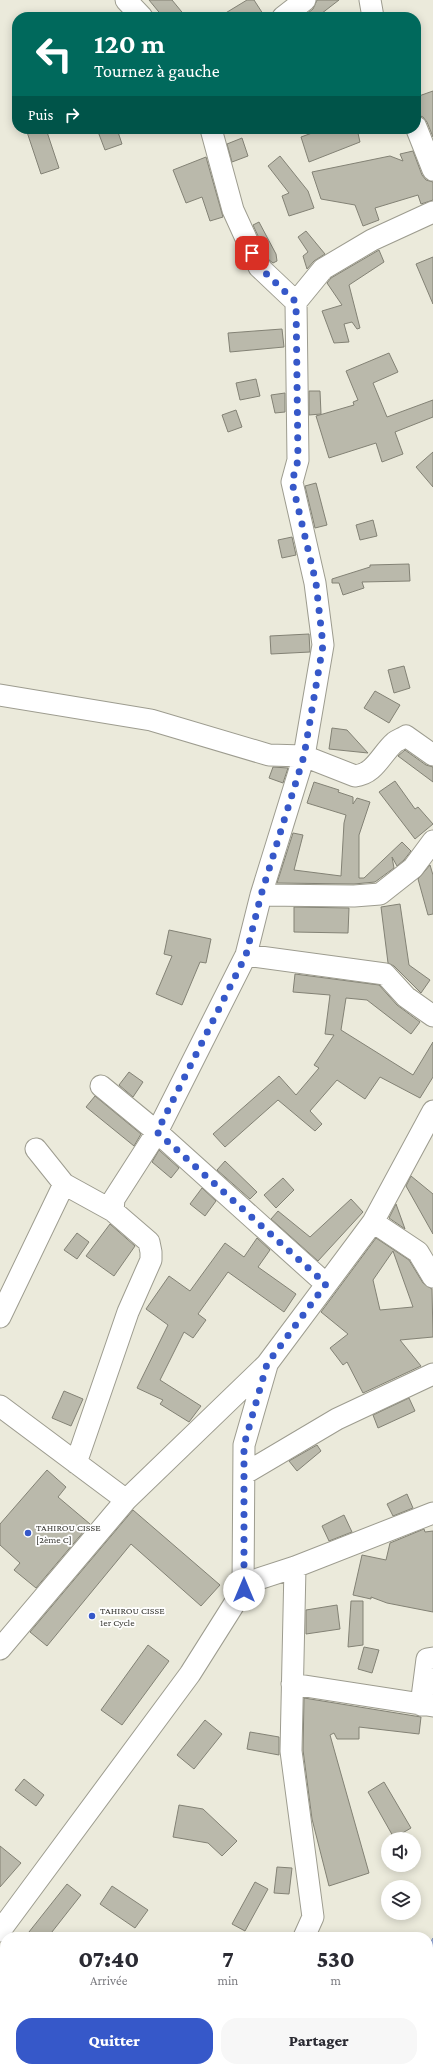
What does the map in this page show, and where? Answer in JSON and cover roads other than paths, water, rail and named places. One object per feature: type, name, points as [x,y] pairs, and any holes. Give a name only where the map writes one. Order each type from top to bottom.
[{"type":"street","points":[[126,0],[137,12]]},
{"type":"street","points":[[289,12],[305,0]]},
{"type":"street","points":[[370,0],[371,12]]},
{"type":"street","points":[[213,134],[233,210],[259,267],[296,302]]},
{"type":"street","points":[[419,134],[433,170]]},
{"type":"street","points":[[114,1211],[114,1199],[157,1132],[246,955],[261,895],[304,756],[323,645],[316,583],[292,482],[298,460],[296,302],[323,269],[372,240],[433,212]]},
{"type":"street","points":[[0,695],[151,720],[269,755],[304,756],[356,776],[364,775],[370,771],[395,742],[406,736],[433,755]]},
{"type":"street","points":[[261,895],[354,896],[380,894],[413,868],[433,841]]},
{"type":"street","points":[[246,955],[385,974],[406,997],[433,1016]]},
{"type":"street","points":[[101,1086],[157,1132],[326,1284]]},
{"type":"street","points":[[0,1649],[126,1500],[267,1364],[373,1222],[433,1112]]},
{"type":"street","points":[[36,1149],[64,1184],[114,1211],[149,1242],[152,1252],[151,1260],[128,1312],[76,1463]]},
{"type":"street","points":[[0,1317],[64,1184]]},
{"type":"street","points":[[373,1222],[418,1252],[433,1277]]},
{"type":"street","points":[[0,1931],[190,1674],[244,1590],[244,1445],[267,1364]]},
{"type":"street","points":[[244,1474],[337,1419],[433,1374]]},
{"type":"street","points":[[0,1406],[126,1500]]},
{"type":"street","points":[[243,1584],[295,1567],[433,1513]]},
{"type":"street","points":[[295,1567],[291,1751],[313,1917],[306,1932]]},
{"type":"street","points":[[292,1684],[427,1706],[427,1659],[433,1658]]},
{"type":"place","name":"TAHIROU CISSE [2ème C]","points":[[28,1533]]},
{"type":"place","name":"TAHIROU CISSE 1er Cycle","points":[[92,1616]]}]
